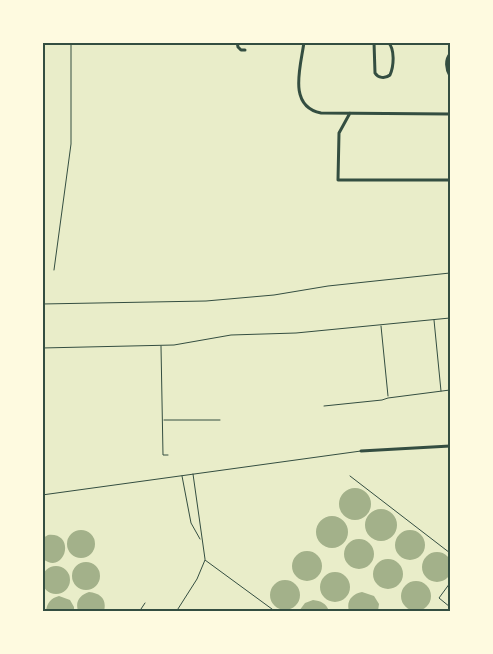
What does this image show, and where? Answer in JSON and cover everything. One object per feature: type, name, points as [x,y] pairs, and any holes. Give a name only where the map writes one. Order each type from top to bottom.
[{"type":"street","points":[[237,42],[241,50],[245,50]]},
{"type":"street","points":[[304,42],[298,84],[301,99],[309,108],[317,112],[450,114]]},
{"type":"street","points":[[374,42],[374,70],[376,75],[382,77],[388,76],[392,70],[392,48],[388,42]]},
{"type":"street","points":[[450,54],[447,68],[450,76]]},
{"type":"street","points":[[350,113],[340,133],[338,180],[450,180]]},
{"type":"street","points":[[361,451],[450,446]]},
{"type":"lane","points":[[54,270],[71,144],[71,42]]},
{"type":"lane","points":[[42,304],[206,302],[450,273]]},
{"type":"lane","points":[[42,348],[182,344],[232,335],[296,334],[450,318]]},
{"type":"lane","points":[[434,320],[441,391]]},
{"type":"lane","points":[[381,325],[388,398]]},
{"type":"lane","points":[[161,345],[163,455],[168,455]]},
{"type":"lane","points":[[324,406],[450,390]]},
{"type":"lane","points":[[163,420],[220,420]]},
{"type":"lane","points":[[42,494],[361,451]]},
{"type":"lane","points":[[176,612],[205,560],[193,474]]},
{"type":"lane","points":[[182,475],[191,523],[201,541]]},
{"type":"lane","points":[[350,476],[450,553]]},
{"type":"lane","points":[[205,560],[276,612]]},
{"type":"lane","points":[[450,583],[439,598],[450,607]]},
{"type":"lane","points":[[140,612],[145,603]]},
{"type":"shaded area","points":[[355,488],[366,493],[371,504],[366,515],[355,520],[344,515],[339,504],[344,493]]},
{"type":"shaded area","points":[[381,509],[387,510],[392,514],[396,519],[396,531],[392,536],[387,540],[381,541],[375,540],[370,536],[366,531],[365,525],[366,519],[370,514],[375,510]]},
{"type":"shaded area","points":[[332,516],[343,521],[348,532],[343,543],[332,548],[321,543],[316,532],[321,521]]},
{"type":"shaded area","points":[[81,530],[91,534],[95,544],[91,554],[81,558],[71,554],[67,544],[71,534]]},
{"type":"shaded area","points":[[410,530],[421,534],[425,545],[421,556],[410,560],[399,556],[395,545],[399,534]]},
{"type":"shaded area","points":[[48,535],[57,536],[63,540],[65,546],[62,558],[57,562],[51,563],[43,559],[43,538]]},
{"type":"shaded area","points":[[359,539],[370,543],[374,554],[370,565],[359,569],[348,565],[344,554],[348,543]]},
{"type":"shaded area","points":[[307,551],[318,555],[322,566],[318,577],[307,581],[296,577],[292,566],[296,555]]},
{"type":"shaded area","points":[[437,552],[443,553],[451,561],[451,573],[443,581],[437,582],[431,581],[423,573],[422,567],[423,561],[431,553]]},
{"type":"shaded area","points":[[388,559],[399,563],[403,574],[399,585],[388,589],[377,585],[373,574],[377,563]]},
{"type":"shaded area","points":[[86,562],[96,566],[100,576],[96,586],[86,590],[76,586],[72,576],[76,566]]},
{"type":"shaded area","points":[[56,566],[66,570],[70,580],[66,590],[56,594],[46,590],[42,580],[46,570]]},
{"type":"shaded area","points":[[335,572],[346,576],[350,587],[346,598],[335,602],[324,598],[320,587],[324,576]]},
{"type":"shaded area","points":[[285,580],[296,584],[300,595],[296,606],[285,610],[274,606],[270,595],[274,584]]},
{"type":"shaded area","points":[[416,581],[427,585],[431,596],[427,607],[416,611],[405,607],[401,596],[405,585]]},
{"type":"shaded area","points":[[89,592],[97,594],[104,600],[104,611],[78,611],[77,604],[79,599]]},
{"type":"shaded area","points":[[362,592],[374,596],[379,604],[378,611],[349,611],[348,604],[351,598],[355,594]]},
{"type":"shaded area","points":[[59,596],[70,600],[74,611],[46,611],[50,601]]},
{"type":"shaded area","points":[[313,600],[323,603],[329,611],[299,611],[305,603]]}]
